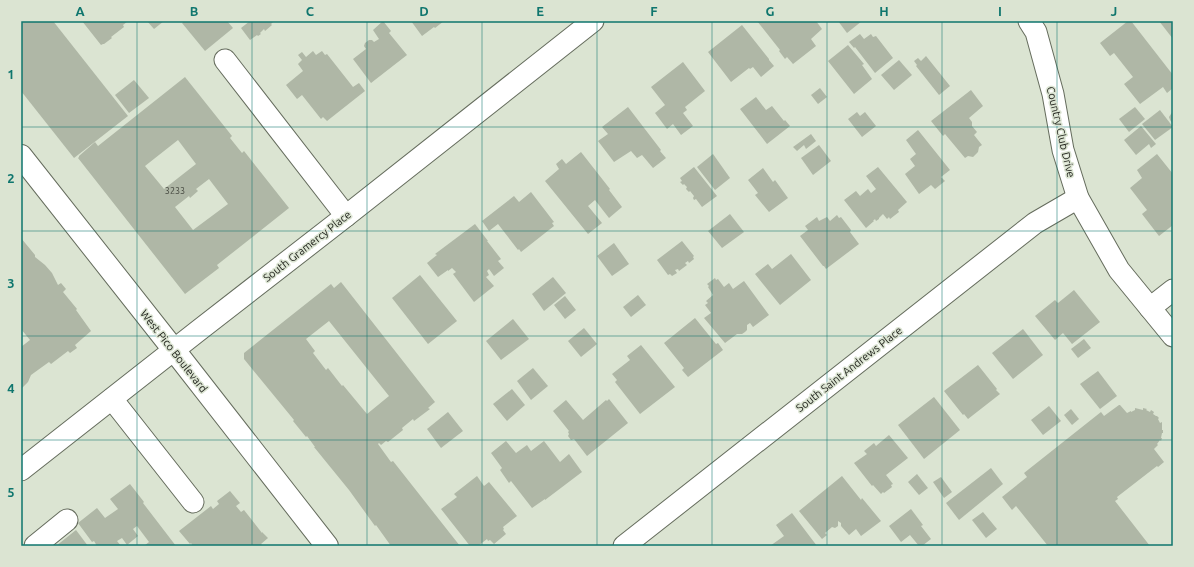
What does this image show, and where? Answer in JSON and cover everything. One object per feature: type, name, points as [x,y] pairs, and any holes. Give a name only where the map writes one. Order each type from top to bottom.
[{"type":"main road","name":"West Pico Boulevard","points":[[21,156],[327,546]]},
{"type":"street","name":"South Gramercy Place","points":[[21,470],[593,21]]},
{"type":"street","name":"Country Club Drive","points":[[1030,21],[1036,32],[1052,94],[1063,150],[1078,198],[1120,270],[1173,336]]},
{"type":"street","points":[[225,60],[346,216]]},
{"type":"street","name":"South Saint Andrews Place","points":[[624,546],[1036,223],[1078,198]]},
{"type":"street","points":[[1150,308],[1173,290]]},
{"type":"street","points":[[112,399],[193,502]]},
{"type":"street","points":[[35,546],[67,520]]},
{"type":"building","points":[[21,21],[53,21],[128,116],[74,158],[21,91]]},
{"type":"building","points":[[82,21],[128,21],[123,25],[124,27],[111,37],[112,38],[101,45]]},
{"type":"building","points":[[147,21],[164,21],[154,29]]},
{"type":"building","points":[[184,21],[227,21],[233,28],[205,51],[182,23]]},
{"type":"building","points":[[250,21],[274,21],[265,31],[264,29],[260,33],[261,34],[250,40],[241,28]]},
{"type":"building","points":[[383,21],[391,31],[389,33],[407,55],[371,83],[353,59],[366,49],[364,46],[365,43],[369,40],[374,42],[379,39],[373,30]]},
{"type":"building","points":[[411,21],[444,21],[422,36]]},
{"type":"building","points":[[757,21],[816,21],[822,29],[811,39],[816,46],[793,64],[787,57],[785,59],[779,51],[780,50]]},
{"type":"building","points":[[838,21],[862,21],[847,33]]},
{"type":"building","points":[[1128,21],[1131,21],[1173,75],[1173,88],[1167,93],[1163,87],[1140,104],[1124,84],[1133,77],[1114,53],[1110,56],[1100,43]]},
{"type":"building","points":[[1159,21],[1173,21],[1173,39]]},
{"type":"building","points":[[742,25],[774,66],[761,77],[753,67],[750,69],[749,68],[731,82],[708,52]]},
{"type":"building","points":[[860,34],[864,39],[871,34],[873,37],[876,36],[893,58],[875,73],[855,47],[854,48],[849,42]]},
{"type":"building","points":[[848,45],[864,64],[862,65],[872,79],[854,94],[828,61]]},
{"type":"building","points":[[313,51],[316,55],[322,51],[325,55],[327,54],[353,87],[359,83],[365,91],[327,121],[323,117],[321,119],[302,95],[297,99],[286,85],[303,71],[298,64],[302,60],[298,55],[302,52],[306,57]]},
{"type":"building","points":[[926,56],[950,86],[939,95],[916,66],[917,65],[914,61],[918,58],[921,61]]},
{"type":"building","points":[[899,60],[912,75],[894,90],[881,75]]},
{"type":"building","points":[[683,62],[705,91],[685,107],[687,110],[683,113],[693,126],[681,135],[673,124],[667,129],[655,113],[665,105],[651,87]]},
{"type":"building","points":[[185,77],[232,136],[230,138],[242,153],[244,151],[289,208],[217,265],[219,268],[185,294],[78,158],[95,142],[98,146]],"holes":[[[178,140],[196,164],[164,189],[145,166]],[[209,179],[228,204],[193,230],[175,207],[189,196],[190,198],[198,191],[196,189]]]},
{"type":"building","points":[[134,80],[149,98],[129,113],[115,95]]},
{"type":"building","points":[[820,88],[827,97],[818,104],[811,95]]},
{"type":"building","points":[[971,90],[983,106],[969,118],[972,122],[972,126],[977,132],[974,135],[982,145],[973,157],[968,156],[965,158],[945,134],[943,136],[931,121]]},
{"type":"building","points":[[756,97],[766,110],[772,106],[790,126],[767,144],[740,109]]},
{"type":"building","points":[[628,107],[666,158],[653,168],[642,155],[637,158],[631,151],[614,162],[598,141],[608,134],[602,127]]},
{"type":"building","points":[[1135,107],[1145,119],[1129,132],[1119,119]]},
{"type":"building","points":[[1160,110],[1173,127],[1155,140],[1142,124]]},
{"type":"building","points":[[1173,111],[1173,124],[1169,117]]},
{"type":"building","points":[[857,112],[860,116],[865,112],[876,126],[862,137],[848,119]]},
{"type":"building","points":[[1141,126],[1156,144],[1151,148],[1149,144],[1136,155],[1124,140]]},
{"type":"building","points":[[918,130],[950,170],[941,177],[945,181],[935,189],[931,185],[919,194],[905,174],[915,166],[910,159],[916,154],[906,140]]},
{"type":"building","points":[[811,134],[816,141],[806,149],[804,145],[797,151],[793,147]]},
{"type":"building","points":[[819,145],[831,161],[813,175],[801,158]]},
{"type":"building","points":[[581,152],[622,207],[609,218],[595,200],[588,206],[602,223],[588,234],[545,181],[559,169],[556,164],[562,159],[566,164]]},
{"type":"building","points":[[713,154],[730,178],[715,190],[697,167]]},
{"type":"building","points":[[1157,154],[1173,174],[1173,225],[1159,236],[1142,214],[1147,210],[1130,188],[1142,178],[1137,170]]},
{"type":"building","points":[[694,167],[717,196],[702,207],[696,199],[694,200],[694,196],[686,189],[687,187],[680,182],[682,181],[680,178]]},
{"type":"building","points":[[878,167],[907,202],[898,210],[899,212],[890,219],[889,217],[887,219],[883,214],[879,219],[876,221],[875,219],[866,228],[844,200],[856,191],[860,196],[868,189],[871,193],[876,189],[866,176]]},
{"type":"building","points":[[763,168],[773,182],[775,180],[788,198],[769,212],[755,195],[758,193],[748,180]]},
{"type":"building","points":[[531,192],[554,222],[552,223],[554,226],[521,252],[498,224],[489,231],[482,221],[514,196],[519,202]]},
{"type":"building","points":[[730,214],[744,232],[722,248],[708,231]]},
{"type":"building","points":[[837,215],[839,218],[841,217],[851,230],[850,232],[859,244],[826,269],[800,236],[808,230],[805,226],[817,217],[819,221],[827,217],[830,221]]},
{"type":"building","points":[[475,224],[501,259],[498,261],[504,268],[494,276],[489,269],[487,271],[489,275],[486,277],[494,286],[474,302],[453,274],[456,272],[452,268],[438,277],[427,263],[437,255],[435,254]]},
{"type":"building","points":[[21,238],[35,257],[52,273],[58,285],[61,283],[66,289],[63,292],[77,309],[76,310],[91,331],[75,345],[77,348],[70,353],[68,351],[51,364],[49,362],[31,375],[28,382],[21,389],[21,347],[30,340],[21,329]]},
{"type":"building","points":[[682,241],[694,256],[694,259],[689,263],[688,261],[685,263],[687,265],[679,271],[678,269],[675,270],[677,273],[672,276],[670,274],[668,275],[657,260]]},
{"type":"building","points":[[614,243],[629,264],[612,276],[597,256]]},
{"type":"building","points":[[791,254],[811,280],[780,305],[755,274],[768,264],[772,269]]},
{"type":"building","points":[[420,275],[457,321],[428,344],[392,298]]},
{"type":"building","points":[[553,277],[566,293],[544,311],[532,294]]},
{"type":"building","points":[[715,278],[716,280],[718,279],[724,287],[729,283],[733,289],[744,281],[769,315],[753,327],[750,323],[747,325],[747,330],[745,332],[742,334],[737,334],[725,343],[704,318],[711,313],[705,305],[708,303],[706,301],[713,295],[707,284]]},
{"type":"building","points":[[341,282],[435,402],[428,408],[430,409],[414,421],[413,419],[402,428],[403,430],[388,442],[386,441],[381,445],[379,443],[378,444],[460,546],[391,546],[307,436],[306,437],[244,359],[244,353],[331,284],[334,288]],"holes":[[[329,321],[389,396],[367,414],[328,368],[326,370],[313,353],[315,351],[306,339]]]},
{"type":"building","points":[[1074,290],[1100,322],[1072,344],[1063,333],[1055,340],[1035,316],[1055,300],[1058,303]]},
{"type":"building","points":[[638,295],[646,305],[631,317],[623,307]]},
{"type":"building","points":[[565,296],[576,310],[565,319],[554,305]]},
{"type":"building","points":[[695,318],[716,344],[718,343],[723,350],[688,377],[682,370],[684,368],[664,343]]},
{"type":"building","points":[[513,319],[529,339],[501,360],[486,341]]},
{"type":"building","points":[[584,328],[597,344],[581,357],[568,341]]},
{"type":"building","points":[[1023,329],[1043,355],[1013,379],[992,353]]},
{"type":"building","points":[[1084,339],[1091,348],[1078,358],[1071,349]]},
{"type":"building","points":[[641,345],[675,387],[640,414],[615,382],[617,380],[612,374],[630,360],[627,356]]},
{"type":"building","points":[[978,365],[1000,394],[968,419],[944,391]]},
{"type":"building","points":[[533,368],[548,386],[531,400],[517,381]]},
{"type":"building","points":[[1098,371],[1117,396],[1100,409],[1080,384]]},
{"type":"building","points":[[512,389],[525,405],[507,421],[493,404]]},
{"type":"building","points":[[934,397],[960,430],[924,459],[898,425]]},
{"type":"building","points":[[609,399],[628,423],[587,456],[574,439],[571,440],[568,436],[569,431],[553,411],[566,400],[583,420]]},
{"type":"building","points":[[1119,405],[1127,413],[1135,410],[1135,408],[1143,410],[1143,408],[1147,409],[1146,410],[1150,412],[1151,410],[1154,412],[1153,414],[1159,418],[1160,423],[1162,422],[1162,438],[1154,449],[1164,462],[1117,497],[1118,499],[1115,501],[1150,546],[1048,546],[1016,506],[1012,510],[1002,497],[1027,477],[1024,473],[1101,412],[1104,416]]},
{"type":"building","points":[[1049,406],[1061,421],[1043,435],[1031,420]]},
{"type":"building","points":[[1071,409],[1079,419],[1072,425],[1064,415]]},
{"type":"building","points":[[448,412],[463,431],[441,448],[427,429]]},
{"type":"building","points":[[889,435],[908,458],[886,475],[893,484],[891,485],[892,487],[881,494],[873,485],[872,486],[854,463],[867,454],[864,451],[874,443],[876,446]]},
{"type":"building","points":[[506,441],[516,453],[527,445],[531,451],[544,441],[560,462],[569,454],[582,472],[532,508],[511,481],[509,483],[500,470],[502,468],[491,453]]},
{"type":"building","points":[[991,468],[1003,484],[959,520],[946,503]]},
{"type":"building","points":[[917,474],[928,488],[919,495],[908,482]]},
{"type":"building","points":[[477,476],[484,486],[489,482],[517,516],[503,527],[506,534],[494,544],[487,539],[478,546],[470,546],[441,509],[457,497],[454,494]]},
{"type":"building","points":[[842,476],[861,500],[862,498],[881,521],[861,536],[856,529],[849,535],[838,521],[838,526],[835,528],[832,527],[825,533],[827,535],[822,539],[799,511]]},
{"type":"building","points":[[941,477],[952,492],[944,498],[933,482]]},
{"type":"building","points":[[130,484],[176,546],[144,546],[149,542],[137,526],[133,529],[138,536],[127,545],[122,538],[117,541],[121,546],[97,546],[94,541],[92,542],[78,523],[97,508],[105,518],[118,509],[110,499]]},
{"type":"building","points":[[230,491],[240,503],[236,506],[241,512],[244,510],[262,533],[268,538],[261,544],[263,546],[193,546],[191,543],[190,544],[179,531],[211,506],[213,509],[219,504],[217,501]]},
{"type":"building","points":[[911,509],[931,539],[922,546],[919,546],[910,535],[901,542],[889,526]]},
{"type":"building","points":[[983,512],[997,529],[986,538],[972,520]]},
{"type":"building","points":[[792,513],[817,546],[770,546],[784,536],[776,525]]},
{"type":"building","points":[[76,530],[88,546],[56,546]]}]
